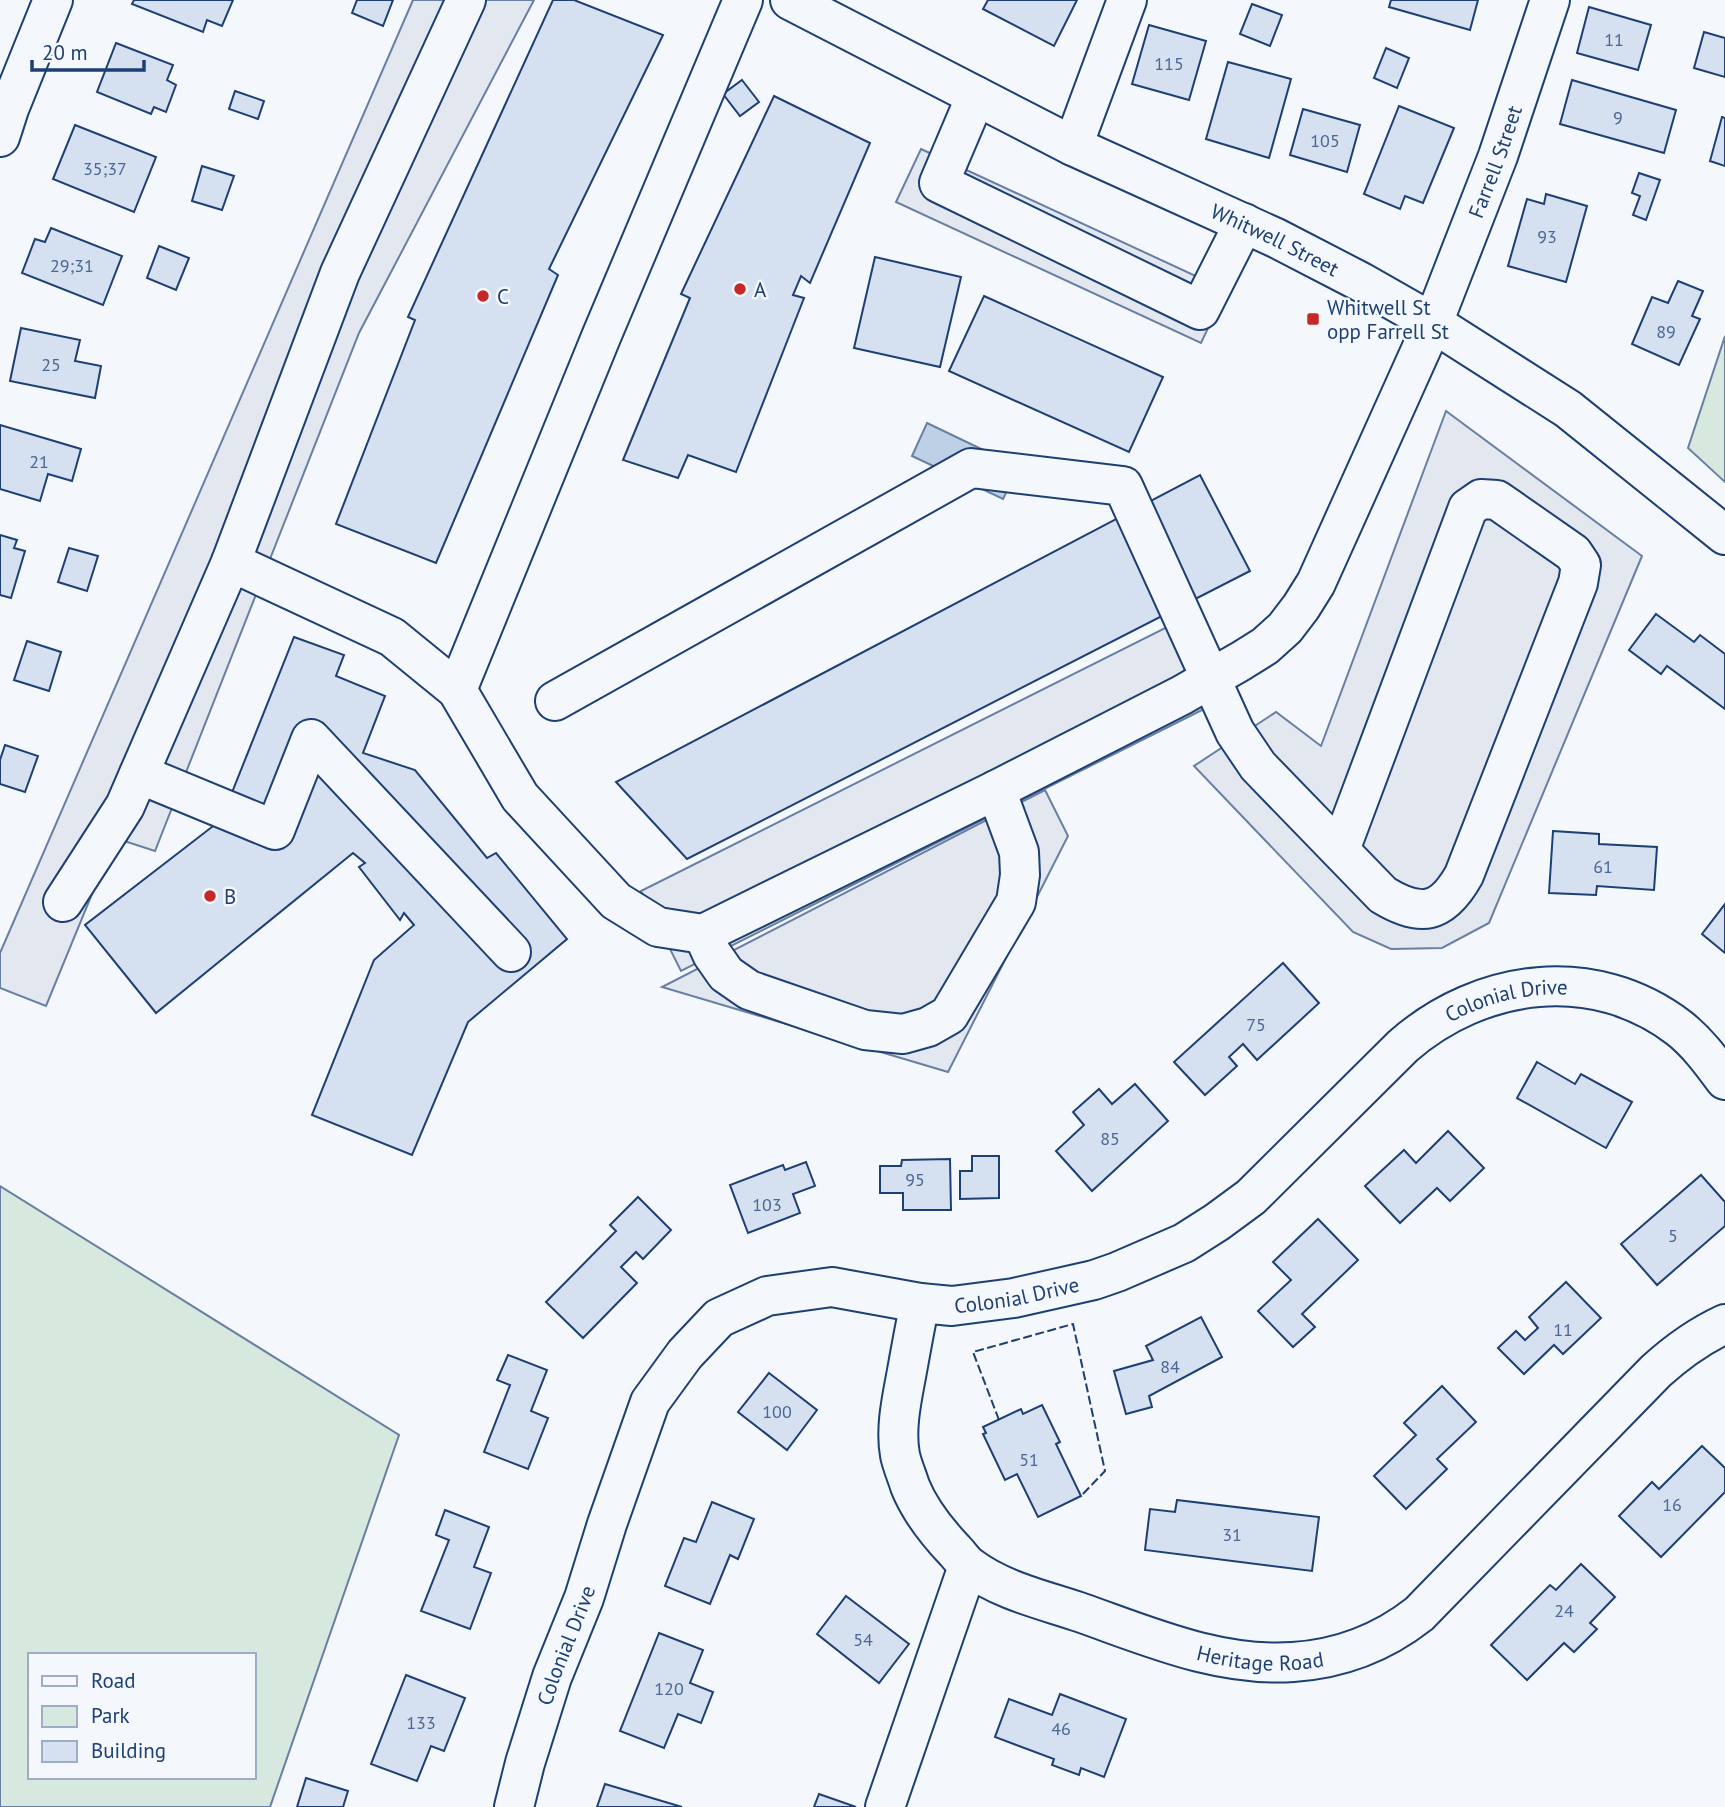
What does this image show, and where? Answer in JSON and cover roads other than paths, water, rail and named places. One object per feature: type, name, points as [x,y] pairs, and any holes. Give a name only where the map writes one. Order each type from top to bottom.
[{"type":"street","points":[[3,117],[53,0]]},
{"type":"street","points":[[64,902],[125,806],[231,562],[340,273],[466,0]]},
{"type":"street","points":[[457,690],[743,0]]},
{"type":"street","name":"Whitwell Street","points":[[790,0],[1073,146],[1276,238],[1433,323],[1568,409],[1725,535]]},
{"type":"street","points":[[1073,146],[1127,0]]},
{"type":"street","name":"Farrell Street","points":[[703,934],[1182,695],[1265,646],[1285,628],[1316,583],[1433,323],[1498,156],[1550,0]]},
{"type":"street","points":[[976,96],[939,183],[1200,310],[1244,223]]},
{"type":"street","points":[[555,701],[971,468],[1123,486],[1235,732],[1258,766],[1384,895],[1402,906],[1419,910],[1438,906],[1454,894],[1464,875],[1578,583],[1581,565],[1573,553],[1497,500],[1481,499],[1468,508],[1340,849]]},
{"type":"street","points":[[231,562],[392,637],[457,690],[520,797],[616,901],[658,927],[703,934],[712,954],[726,974],[750,990],[864,1030],[903,1034],[928,1027],[949,1015],[1016,902],[1020,875],[1019,852],[996,790]]},
{"type":"street","points":[[139,774],[275,830],[311,739],[511,952]]},
{"type":"street","name":"Colonial Drive","points":[[514,1807],[552,1677],[584,1598],[650,1402],[685,1354],[719,1318],[767,1296],[832,1287],[920,1303],[952,1306],[979,1303],[1094,1280],[1147,1260],[1184,1243],[1251,1197],[1422,1030],[1465,1006],[1528,987],[1595,989],[1628,1000],[1679,1028],[1699,1047],[1725,1080]]},
{"type":"street","name":"Heritage Road","points":[[920,1303],[900,1409],[900,1456],[922,1510],[968,1566],[1009,1588],[1191,1650],[1258,1663],[1323,1659],[1358,1650],[1400,1630],[1419,1614],[1656,1371],[1696,1339],[1725,1324]]},
{"type":"street","points":[[885,1807],[968,1566]]},
{"type":"water","points":[[927,423],[1019,467],[1003,499],[912,456]]},
{"type":"place","name":"A","points":[[740,289]]},
{"type":"place","name":"C","points":[[483,296]]},
{"type":"place","name":"Whitwell St opp Farrell St","points":[[1313,319]]},
{"type":"place","name":"B","points":[[210,896]]}]
